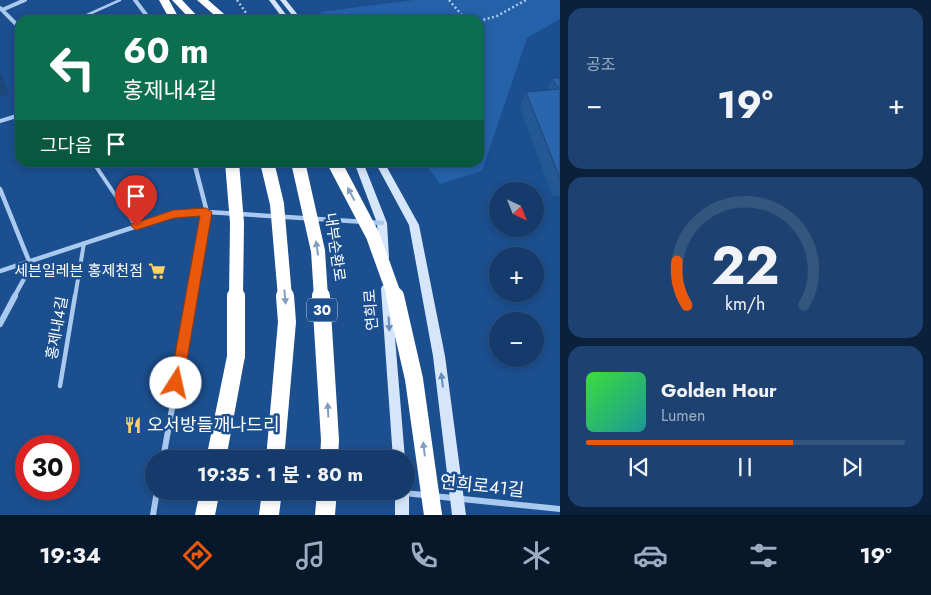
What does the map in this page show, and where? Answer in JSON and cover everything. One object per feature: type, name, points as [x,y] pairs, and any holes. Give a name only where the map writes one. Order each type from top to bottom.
[{"type":"highway","points":[[164,0],[172,15]]},
{"type":"highway","points":[[177,0],[191,15]]},
{"type":"highway","points":[[202,0],[220,15]]},
{"type":"highway","points":[[218,450],[236,356],[237,223],[232,167]]},
{"type":"highway","name":"30","points":[[268,167],[277,204],[287,322],[276,450]]},
{"type":"highway","name":"내부순환로","points":[[299,167],[318,251],[329,450]]},
{"type":"highway","points":[[337,167],[378,246],[401,318],[420,421],[432,515]]},
{"type":"highway","points":[[205,515],[208,500]]},
{"type":"highway","points":[[269,515],[271,500]]},
{"type":"highway","points":[[325,515],[326,500]]},
{"type":"main road","points":[[272,0],[283,15]]},
{"type":"main road","points":[[283,0],[295,15]]},
{"type":"main road","name":"연희로","points":[[360,167],[382,223],[398,450]]},
{"type":"main road","points":[[383,167],[414,225],[439,356],[459,515]]},
{"type":"main road","points":[[402,500],[402,515]]},
{"type":"street","points":[[15,23],[1,9],[25,0]]},
{"type":"street","points":[[135,0],[146,15]]},
{"type":"street","points":[[0,122],[15,117]]},
{"type":"street","points":[[165,450],[206,212],[195,167]]},
{"type":"street","points":[[0,189],[30,261],[25,277],[0,324]]},
{"type":"street","points":[[0,271],[174,214],[206,212],[382,223]]},
{"type":"street","name":"연희로41길","points":[[415,493],[560,509]]},
{"type":"street","points":[[153,515],[156,500]]},
{"type":"lane","points":[[86,15],[120,0]]},
{"type":"lane","points":[[96,167],[136,226]]},
{"type":"lane","name":"홍제내4길","points":[[60,386],[84,243]]},
{"type":"path","points":[[237,0],[247,15]]},
{"type":"path","points":[[449,0],[462,15]]},
{"type":"path","points":[[484,21],[515,8],[526,0]]},
{"type":"shaded area","points":[[414,0],[560,0],[560,19],[527,38],[484,165],[484,15],[322,15],[320,12]]},
{"type":"shaded area","points":[[428,167],[483,167],[482,171],[440,184]]},
{"type":"pier","points":[[167,0],[214,0],[225,15],[181,15]]},
{"type":"pier","points":[[256,167],[307,167],[317,213],[322,422],[320,450],[282,450],[287,418],[267,212]]},
{"type":"pier","points":[[274,500],[314,500],[313,515],[272,515]]},
{"type":"building","points":[[552,78],[560,78],[560,178],[526,92],[559,89]]},
{"type":"place","name":"세븐일레븐 홍제천점","points":[[157,271]]},
{"type":"place","name":"오서방들깨나드리","points":[[133,425]]},
{"type":"route","points":[[136,226],[174,214],[206,212],[176,383]]}]
